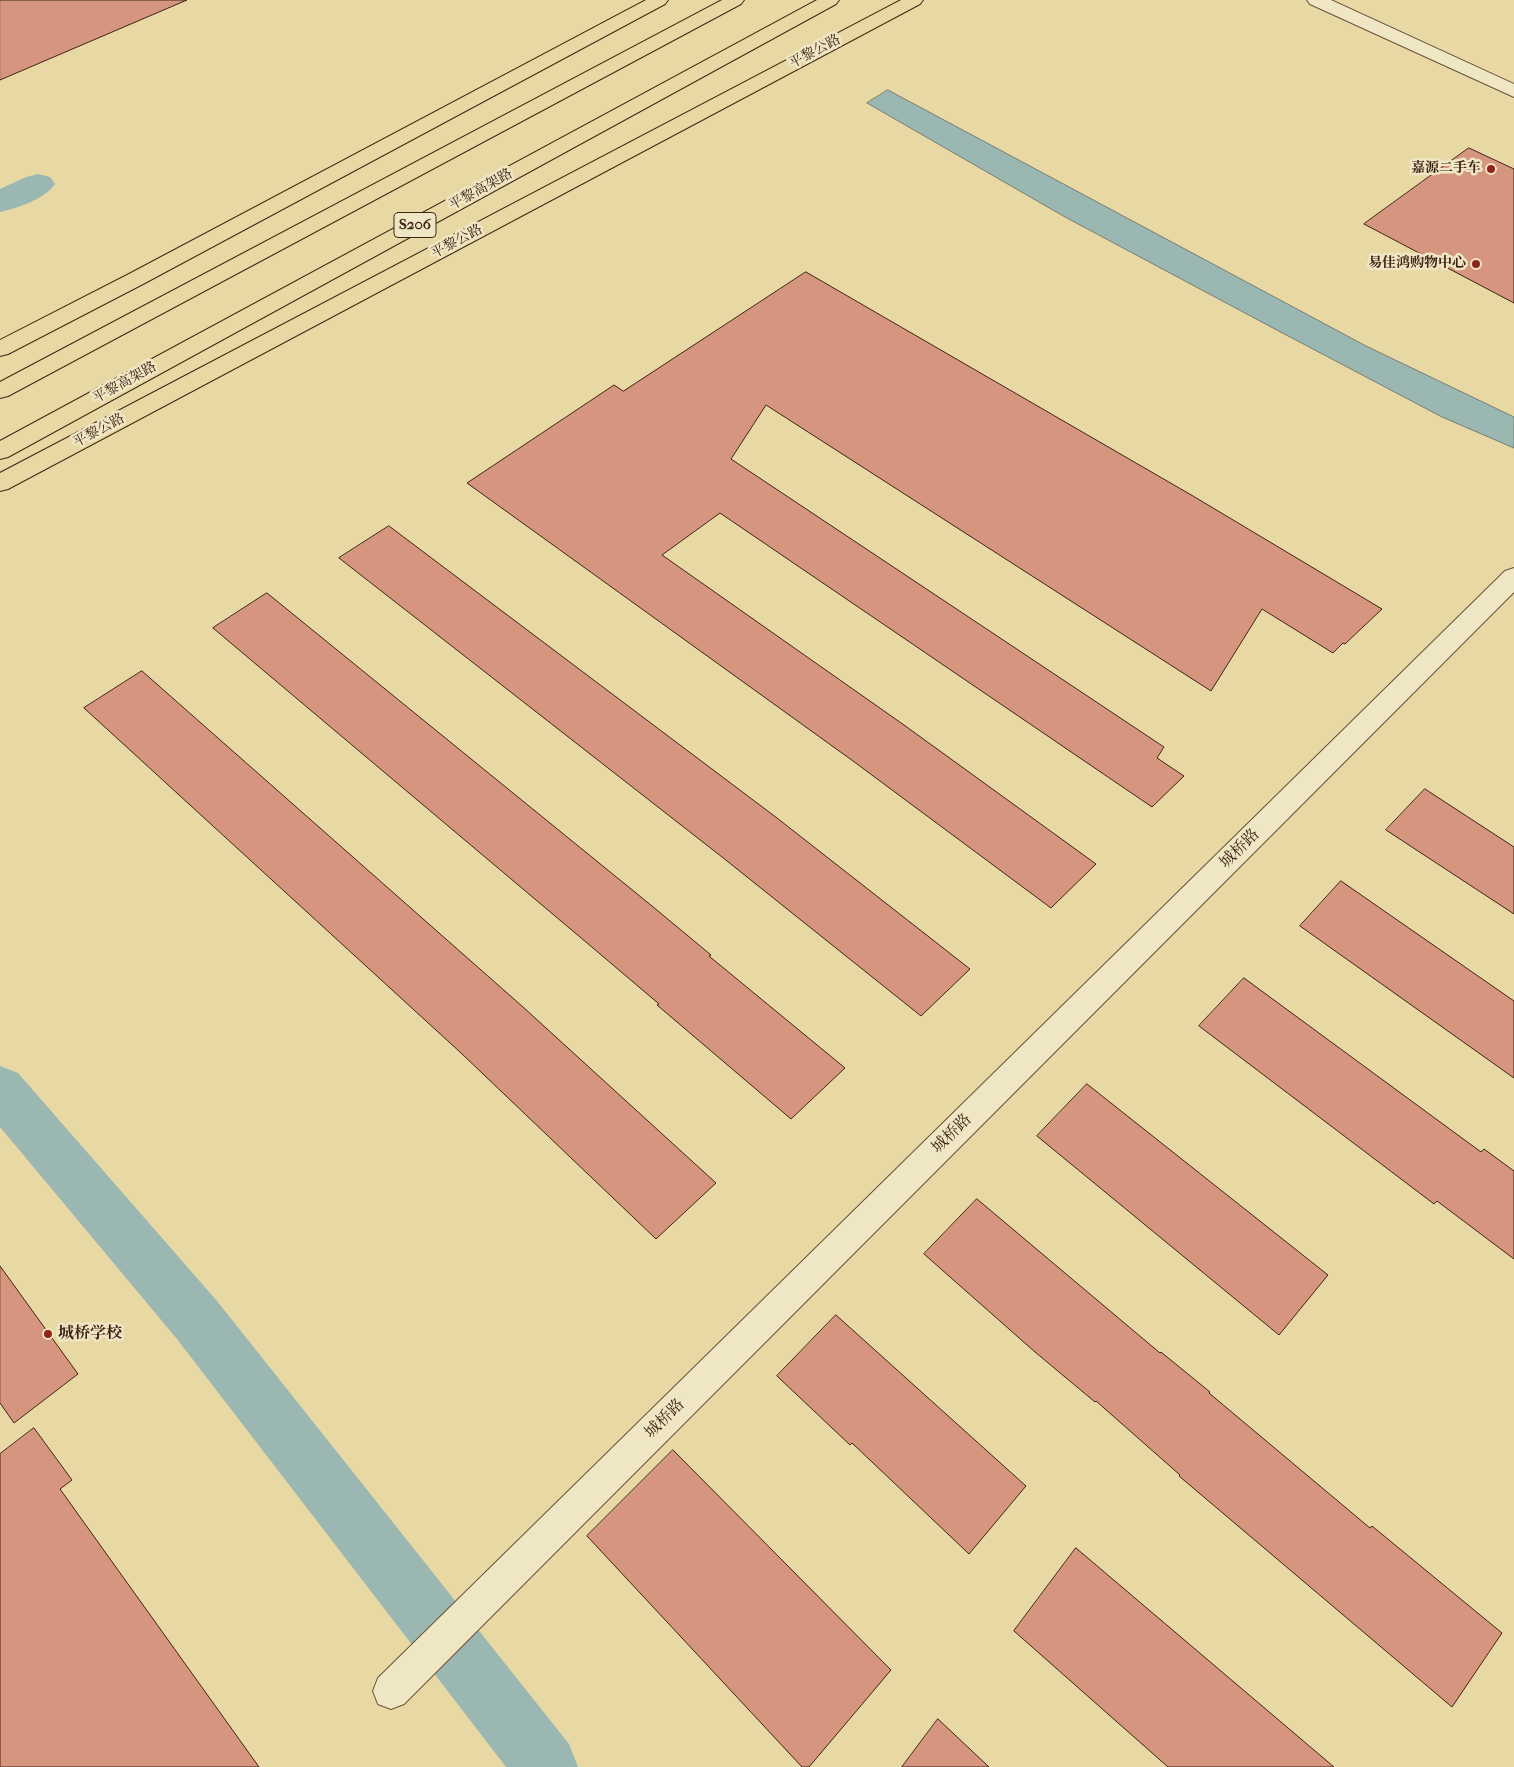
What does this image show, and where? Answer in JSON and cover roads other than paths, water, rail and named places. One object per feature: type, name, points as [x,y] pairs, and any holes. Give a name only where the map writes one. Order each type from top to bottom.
[{"type":"main road","points":[[0,349],[136,279],[659,0]]},
{"type":"main road","points":[[0,391],[735,0]]},
{"type":"main road","name":"平黎高架路","points":[[0,451],[830,0]]},
{"type":"main road","name":"平黎公路","points":[[0,484],[914,0]]},
{"type":"street","points":[[1316,0],[1514,91]]},
{"type":"street","name":"城桥路","points":[[391,1691],[1514,577]]},
{"type":"water","points":[[888,90],[1366,346],[1514,417],[1514,448],[1442,417],[1273,328],[1065,217],[867,103]]},
{"type":"waterway","points":[[0,202],[38,184]]},
{"type":"waterway","points":[[0,1089],[197,1320],[546,1767]]},
{"type":"place","name":"嘉源二手车","points":[[1491,169]]},
{"type":"place","name":"易佳鸿购物中心","points":[[1476,264]]},
{"type":"place","name":"城桥学校","points":[[48,1334]]}]
